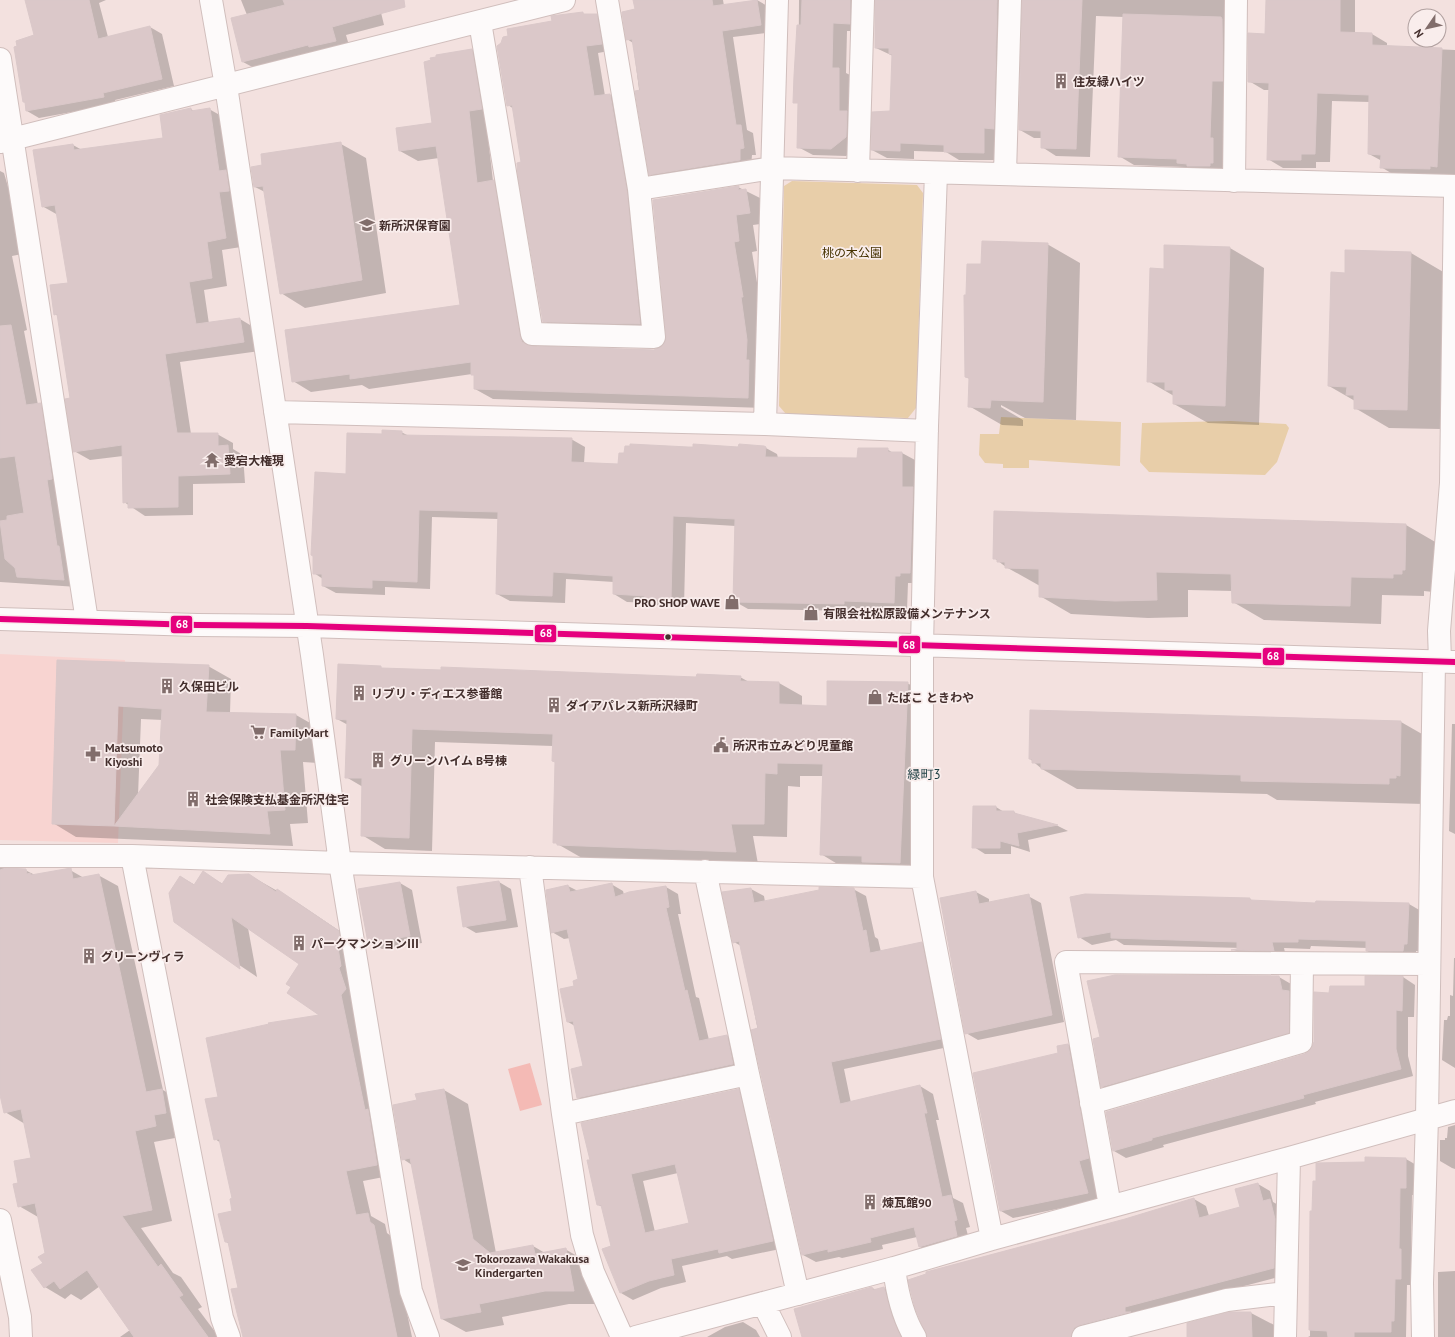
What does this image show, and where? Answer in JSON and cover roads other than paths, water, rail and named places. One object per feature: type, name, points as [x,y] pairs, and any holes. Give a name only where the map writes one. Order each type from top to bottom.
[{"type":"street","points":[[7,140],[226,86],[354,52],[480,22],[537,3],[564,0]]},
{"type":"street","points":[[480,22],[532,334],[654,337],[639,188],[607,0]]},
{"type":"street","points":[[765,424],[777,0]]},
{"type":"street","points":[[858,171],[863,0]]},
{"type":"street","points":[[1005,174],[1010,0]]},
{"type":"street","points":[[1234,181],[1236,0]]},
{"type":"street","points":[[215,1],[226,86],[276,412],[340,863],[411,1291],[428,1337]]},
{"type":"street","points":[[0,59],[7,140],[87,621]]},
{"type":"street","points":[[639,188],[772,168],[1455,186]]},
{"type":"street","points":[[936,173],[927,431],[922,646],[925,874],[992,1239]]},
{"type":"street","points":[[1423,1337],[1422,1282],[1427,1118],[1429,964],[1426,821],[1443,661],[1439,630],[1451,482],[1455,196]]},
{"type":"street","points":[[276,412],[765,424],[927,431]]},
{"type":"street","points":[[0,619],[197,625],[307,626],[1443,661]]},
{"type":"street","points":[[0,856],[132,856],[340,863],[925,874]]},
{"type":"street","points":[[132,856],[222,1318],[230,1337]]},
{"type":"street","points":[[530,867],[563,1114],[582,1235],[593,1272],[622,1337]]},
{"type":"street","points":[[705,871],[748,1074],[798,1294]]},
{"type":"street","points":[[1110,1206],[1066,962],[1429,964]]},
{"type":"street","points":[[1091,1103],[1301,1042],[1302,964]]},
{"type":"street","points":[[563,1114],[748,1074]]},
{"type":"street","points":[[636,1337],[894,1268],[992,1239],[1289,1158],[1455,1110]]},
{"type":"street","points":[[1285,1337],[1289,1158]]},
{"type":"street","points":[[0,1220],[4,1257],[20,1317],[21,1337]]},
{"type":"street","points":[[894,1268],[898,1295],[910,1330],[915,1337]]},
{"type":"street","points":[[1083,1337],[1161,1328],[1227,1300],[1286,1293]]},
{"type":"street","points":[[763,1303],[780,1337]]},
{"type":"place","name":"住友緑ハイツ","points":[[1061,81]]},
{"type":"place","name":"新所沢保育園","points":[[367,225]]},
{"type":"place","name":"愛宕大権現","points":[[212,460]]},
{"type":"place","name":"PRO SHOP WAVE","points":[[732,602]]},
{"type":"place","name":"有限会社松原設備メンテナンス","points":[[811,613]]},
{"type":"place","name":"久保田ビル","points":[[167,686]]},
{"type":"place","name":"リブリ・ディエス参番館","points":[[359,693]]},
{"type":"place","name":"たばこ ときわや","points":[[875,697]]},
{"type":"place","name":"ダイアパレス新所沢緑町","points":[[554,705]]},
{"type":"place","name":"FamilyMart","points":[[258,732]]},
{"type":"place","name":"所沢市立みどり児童館","points":[[721,745]]},
{"type":"place","name":"Matsumoto Kiyoshi","points":[[93,754]]},
{"type":"place","name":"グリーンハイム B号棟","points":[[378,760]]},
{"type":"place","name":"社会保険支払基金所沢住宅","points":[[193,799]]},
{"type":"place","name":"パークマンションⅢ","points":[[299,943]]},
{"type":"place","name":"グリーンヴィラ","points":[[89,956]]},
{"type":"place","name":"煉瓦館90","points":[[870,1202]]},
{"type":"place","name":"Tokorozawa Wakakusa Kindergarten","points":[[463,1265]]},
{"type":"district","name":"緑町3","points":[[924,774]]},
{"type":"park label","name":"桃の木公園","points":[[852,252]]}]
